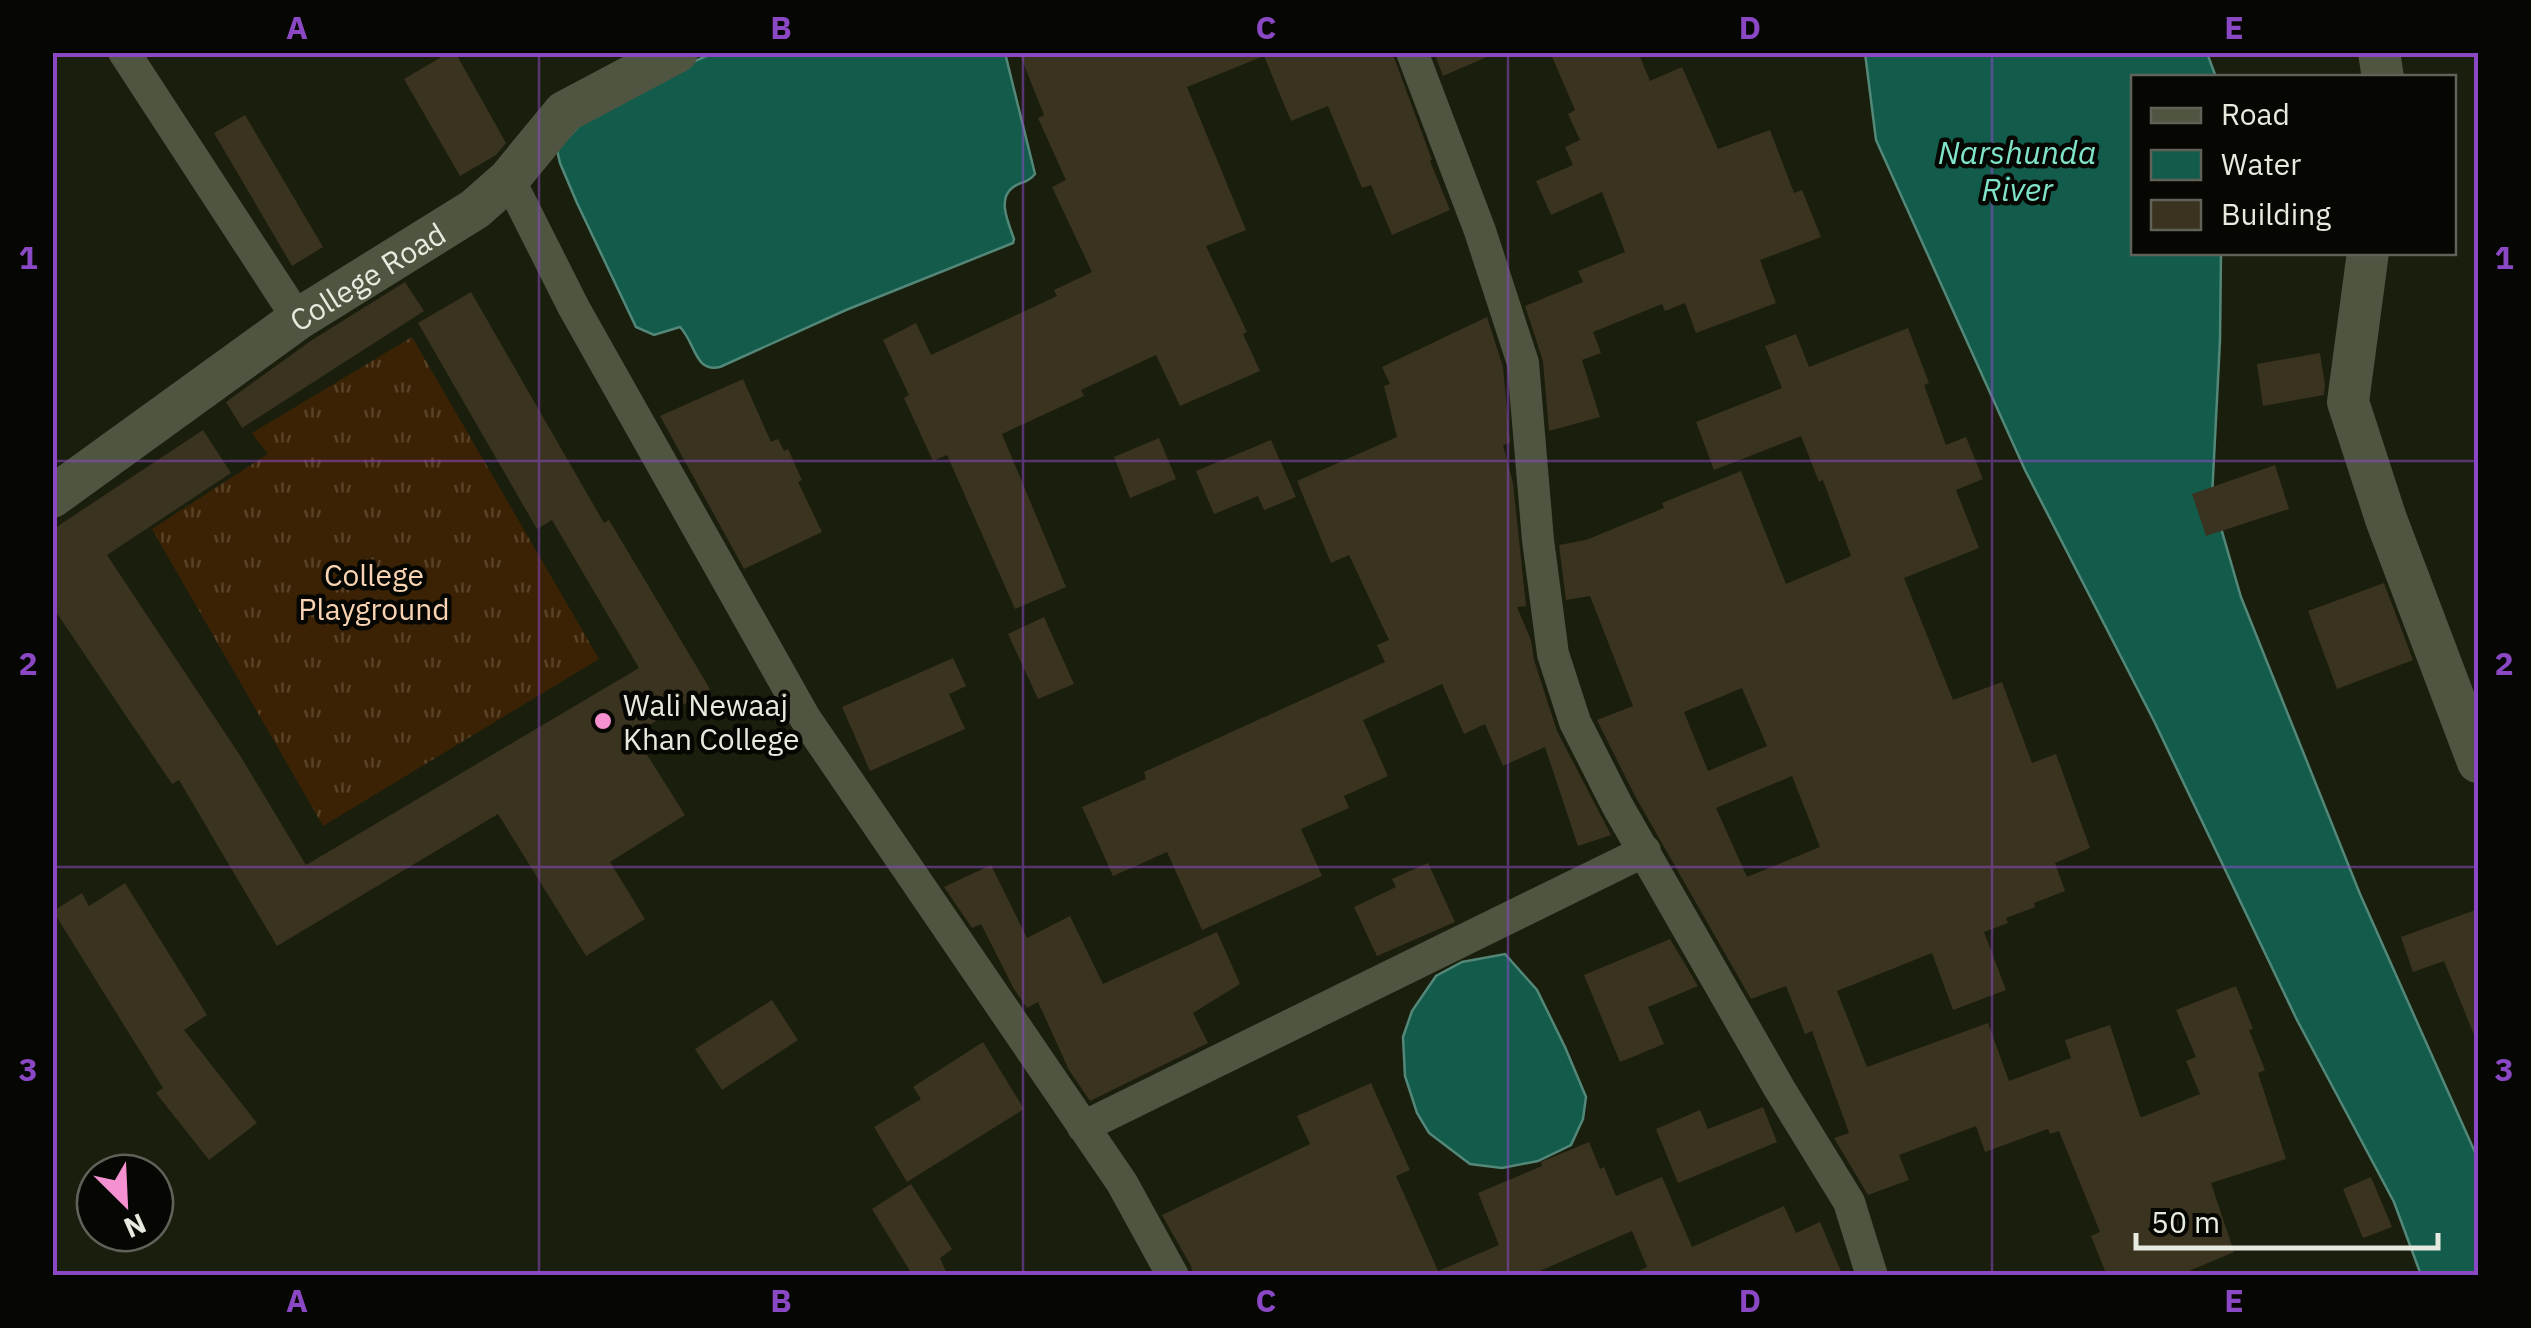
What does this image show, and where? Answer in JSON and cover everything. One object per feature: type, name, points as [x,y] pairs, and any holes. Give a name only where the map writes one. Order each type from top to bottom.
[{"type":"street","points":[[124,52],[298,319]]},
{"type":"street","name":"College Road","points":[[52,497],[298,319],[475,209],[509,179],[564,112],[677,52]]},
{"type":"street","points":[[1412,52],[1480,232],[1523,363],[1538,540],[1553,654],[1575,722],[1617,805],[1850,1202],[1872,1276]]},
{"type":"street","points":[[509,179],[574,308],[805,718],[1122,1183],[1173,1276]]},
{"type":"street","points":[[2368,255],[2348,402],[2386,519],[2478,762]]},
{"type":"street","points":[[1083,1127],[1645,851]]},
{"type":"green space","name":"College Playground","points":[[412,337],[599,659],[323,826],[152,529],[268,454],[252,433]]},
{"type":"water","points":[[713,53],[1005,53],[1035,174],[1012,188],[1005,199],[1013,243],[846,310],[720,367],[705,366],[680,327],[654,335],[636,327],[577,203],[557,150],[600,103]]},
{"type":"water","name":"Narshunda River","points":[[1865,53],[2207,53],[2215,75],[2131,75],[2131,255],[2221,255],[2212,497],[2241,597],[2360,894],[2478,1159],[2478,1275],[2421,1275],[2394,1202],[2297,1020],[2154,721],[2025,470],[1876,140]]},
{"type":"water","points":[[1505,954],[1537,990],[1586,1097],[1583,1119],[1571,1145],[1538,1161],[1502,1168],[1470,1164],[1429,1133],[1417,1113],[1405,1076],[1403,1037],[1412,1011],[1436,976],[1462,962]]},
{"type":"building","points":[[455,52],[506,143],[496,155],[460,176],[404,79]]},
{"type":"building","points":[[1019,52],[1392,52],[1450,210],[1392,235],[1371,185],[1362,188],[1328,106],[1291,121],[1264,56],[1187,87],[1246,230],[1206,246],[1247,332],[1243,334],[1260,371],[1180,406],[1156,355],[1081,390],[1084,396],[1002,434],[1066,587],[1015,609],[947,455],[933,461],[904,398],[909,395],[883,340],[916,323],[931,355],[1057,296],[1054,290],[1092,272],[1052,187],[1066,180],[1038,118],[1044,115]]},
{"type":"building","points":[[1434,52],[1498,52],[1443,76]]},
{"type":"building","points":[[1550,52],[1638,52],[1650,81],[1682,67],[1718,149],[1770,130],[1794,193],[1802,190],[1821,237],[1760,260],[1776,303],[1696,333],[1685,303],[1665,311],[1662,304],[1593,332],[1601,353],[1582,360],[1600,417],[1549,431],[1543,361],[1525,306],[1583,282],[1578,271],[1625,252],[1602,192],[1551,215],[1536,181],[1573,165],[1565,147],[1580,140],[1568,114],[1575,110]]},
{"type":"building","points":[[245,115],[323,247],[292,266],[214,133]]},
{"type":"building","points":[[405,282],[424,311],[242,428],[226,402],[312,340]]},
{"type":"building","points":[[471,292],[604,523],[609,520],[710,689],[634,734],[685,815],[610,862],[645,919],[586,956],[498,814],[277,946],[179,780],[172,784],[52,606],[52,530],[203,430],[231,473],[107,555],[241,757],[306,865],[639,668],[552,520],[537,529],[418,323]]},
{"type":"building","points":[[1487,317],[1503,367],[1510,443],[1503,445],[1513,483],[1526,606],[1517,607],[1531,640],[1557,731],[1611,835],[1578,846],[1545,747],[1503,766],[1485,724],[1464,734],[1442,684],[1363,720],[1388,776],[1344,796],[1349,808],[1301,829],[1322,876],[1202,930],[1167,852],[1113,876],[1082,807],[1146,779],[1144,772],[1385,662],[1377,645],[1389,640],[1349,555],[1331,563],[1297,481],[1397,437],[1384,386],[1390,384],[1382,367]]},
{"type":"building","points":[[1908,328],[1946,445],[1966,437],[1983,479],[1956,490],[1979,548],[1904,578],[1953,700],[2002,682],[2032,763],[2056,754],[2090,848],[2055,863],[2065,891],[2034,903],[2035,907],[2006,918],[2008,923],[1984,932],[2006,990],[1953,1010],[1932,953],[1837,991],[1867,1067],[1988,1023],[2009,1081],[2071,1058],[2065,1040],[2110,1025],[2142,1117],[2200,1094],[2186,1061],[2196,1057],[2176,1010],[2236,986],[2265,1070],[2258,1073],[2286,1159],[2211,1183],[2234,1252],[2177,1276],[2107,1276],[2091,1236],[2100,1232],[2059,1131],[2050,1134],[2048,1129],[1985,1152],[1976,1126],[1899,1155],[1909,1180],[1868,1195],[1834,1138],[1849,1133],[1812,1031],[1805,1034],[1786,986],[1751,999],[1635,796],[1597,720],[1633,706],[1590,596],[1566,600],[1559,545],[1586,540],[1741,471],[1786,584],[1851,556],[1823,480],[1819,482],[1801,436],[1714,470],[1696,422],[1782,388],[1765,346],[1796,334],[1809,367]],"holes":[[[1742,688],[1767,746],[1708,771],[1684,712]],[[1792,776],[1820,847],[1747,877],[1716,808]]]},
{"type":"building","points":[[2320,353],[2324,395],[2263,406],[2257,364]]},
{"type":"building","points":[[743,379],[771,442],[778,439],[784,451],[788,449],[802,480],[798,482],[822,532],[744,569],[660,416]]},
{"type":"building","points":[[1159,438],[1176,479],[1130,498],[1114,457]]},
{"type":"building","points":[[1271,440],[1296,497],[1264,510],[1258,496],[1214,514],[1196,471]]},
{"type":"building","points":[[2275,465],[2289,509],[2206,536],[2192,494]]},
{"type":"building","points":[[2384,583],[2413,660],[2337,689],[2308,611]]},
{"type":"building","points":[[1044,617],[1074,684],[1038,699],[1008,634]]},
{"type":"building","points":[[953,658],[966,686],[949,694],[965,729],[870,771],[842,707]]},
{"type":"building","points":[[1428,863],[1455,922],[1377,956],[1354,907],[1396,887],[1392,879]]},
{"type":"building","points":[[991,865],[1027,938],[1070,916],[1103,984],[1217,932],[1240,984],[1193,1013],[1208,1043],[1090,1101],[1069,1070],[1038,1002],[1027,1008],[981,924],[972,928],[944,887]]},
{"type":"building","points":[[125,883],[207,1015],[184,1030],[257,1123],[209,1160],[156,1093],[163,1088],[53,911],[82,893],[89,906]]},
{"type":"building","points":[[2478,909],[2477,1042],[2444,961],[2413,972],[2401,937]]},
{"type":"building","points":[[1670,939],[1698,986],[1648,1007],[1664,1044],[1620,1062],[1584,975]]},
{"type":"building","points":[[772,1000],[798,1040],[722,1090],[695,1049]]},
{"type":"building","points":[[983,1042],[1024,1109],[907,1182],[874,1127],[921,1099],[913,1087]]},
{"type":"building","points":[[1371,1083],[1410,1170],[1396,1176],[1438,1271],[1499,1245],[1478,1193],[1589,1142],[1616,1196],[1662,1177],[1692,1247],[1784,1206],[1796,1233],[1820,1222],[1843,1276],[1628,1276],[1647,1267],[1632,1231],[1528,1276],[1193,1276],[1162,1215],[1310,1144],[1297,1116]]},
{"type":"building","points":[[1763,1107],[1777,1142],[1678,1183],[1656,1129],[1700,1110],[1708,1129]]},
{"type":"building","points":[[2371,1177],[2392,1227],[2363,1238],[2343,1189]]},
{"type":"building","points":[[911,1184],[952,1249],[940,1258],[948,1276],[913,1276],[872,1209]]},
{"type":"place","name":"Wali Newaaj Khan College","points":[[603,721]]}]
